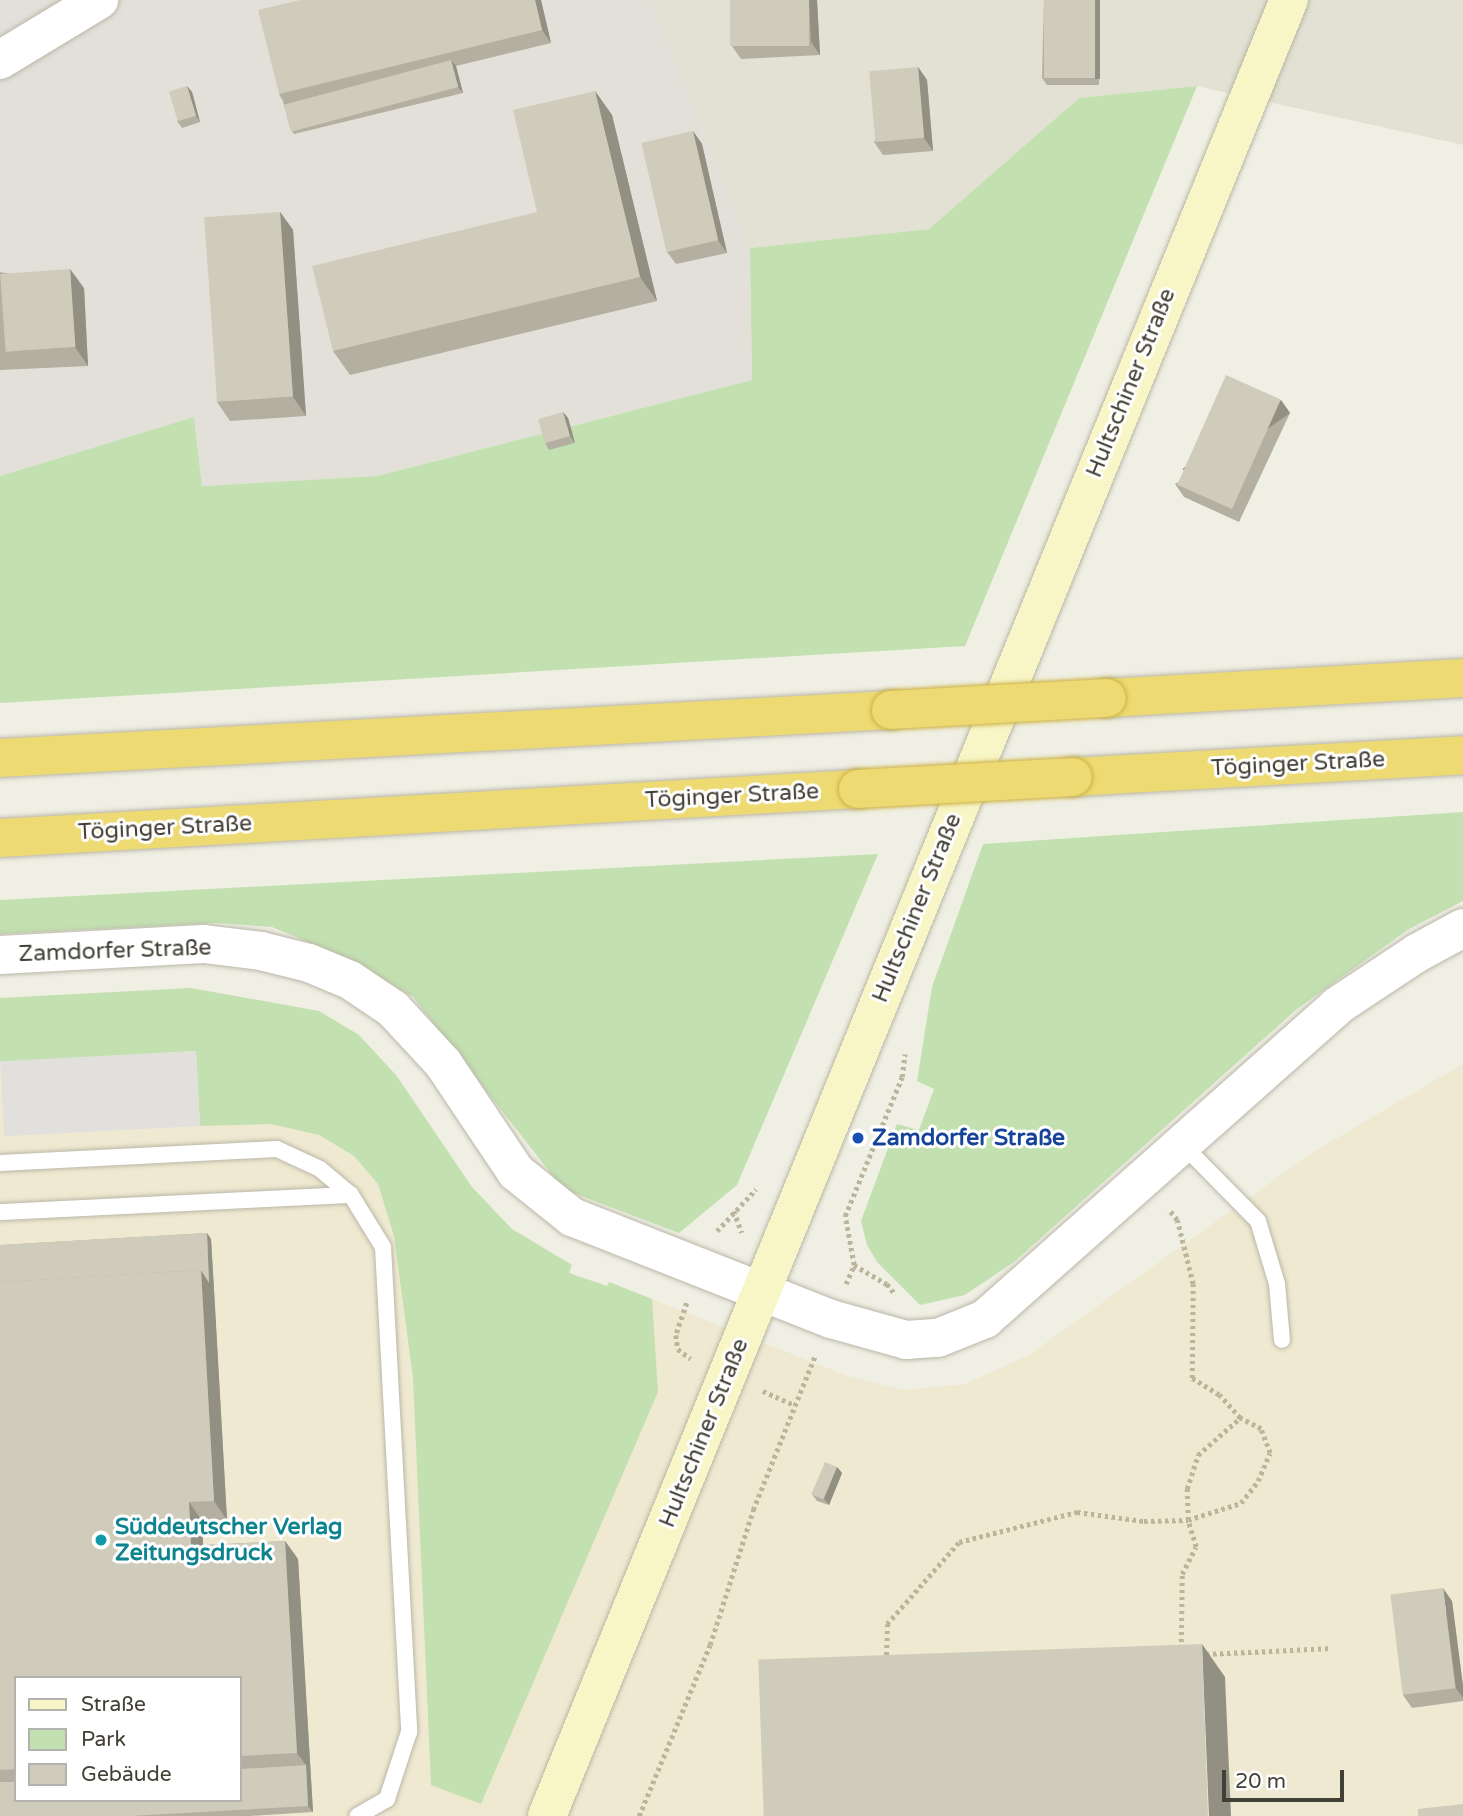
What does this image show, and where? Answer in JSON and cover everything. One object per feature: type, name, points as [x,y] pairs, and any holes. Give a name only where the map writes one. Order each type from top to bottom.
[{"type":"highway","points":[[0,758],[1463,678]]},
{"type":"highway","name":"Töginger Straße","points":[[0,838],[1463,755]]},
{"type":"main road","name":"Hultschiner Straße","points":[[547,1816],[1289,0]]},
{"type":"street","points":[[0,60],[99,0]]},
{"type":"street","name":"Zamdorfer Straße","points":[[0,956],[204,944],[261,951],[309,963],[350,980],[393,1009],[443,1063],[516,1172],[541,1196],[572,1217],[831,1319],[906,1340],[937,1338],[985,1319],[1337,1006],[1463,928]]},
{"type":"lane","points":[[1181,1142],[1258,1221],[1277,1284],[1282,1340]]},
{"type":"lane","points":[[0,1163],[277,1149],[320,1169],[351,1195],[383,1247],[409,1732],[387,1800],[358,1816]]},
{"type":"lane","points":[[0,1212],[351,1195]]},
{"type":"path","points":[[882,1104],[890,1108]]},
{"type":"path","points":[[885,1670],[887,1624],[960,1542],[1077,1512],[1144,1521],[1188,1520],[1241,1503],[1258,1481],[1270,1453],[1261,1429],[1240,1418],[1219,1395],[1192,1378],[1193,1284],[1177,1220]]},
{"type":"path","points":[[639,1816],[710,1645],[752,1510],[831,1319]]},
{"type":"path","points":[[1181,1655],[1182,1574],[1196,1547],[1188,1520],[1187,1489],[1198,1455],[1240,1418]]},
{"type":"path","points":[[1195,1654],[1331,1648]]},
{"type":"shaded area","points":[[0,0],[651,0],[750,248],[752,380],[377,476],[202,486],[194,417],[0,476]]},
{"type":"shaded area","points":[[651,0],[1463,0],[1463,145],[1197,86],[1079,98],[929,229],[750,248]]},
{"type":"shaded area","points":[[191,988],[319,1011],[359,1035],[396,1075],[472,1187],[512,1229],[572,1265],[569,1273],[607,1286],[609,1282],[848,1376],[903,1390],[965,1384],[1029,1355],[1313,1152],[1463,1064],[1463,1816],[0,1816],[0,998]]},
{"type":"shaded area","points":[[196,1051],[200,1126],[4,1136],[0,1061]]},
{"type":"green space","points":[[1197,86],[965,646],[0,703],[0,476],[194,417],[202,486],[377,476],[752,380],[750,248],[929,229],[1079,98]]},
{"type":"green space","points":[[1463,812],[1463,901],[1409,929],[1297,1009],[1014,1262],[965,1295],[920,1305],[877,1262],[867,1245],[861,1221],[897,1124],[919,1130],[934,1089],[917,1081],[932,987],[983,844]]},
{"type":"green space","points":[[878,854],[737,1185],[679,1233],[563,1189],[413,997],[349,959],[272,927],[216,923],[0,934],[0,900]]},
{"type":"green space","points":[[191,988],[319,1011],[359,1035],[396,1075],[472,1187],[512,1229],[572,1265],[569,1273],[607,1286],[609,1282],[652,1299],[658,1392],[481,1804],[431,1785],[413,1378],[394,1236],[378,1184],[354,1156],[319,1135],[271,1124],[200,1126],[196,1051],[0,1062],[0,998]]},
{"type":"building","points":[[300,0],[535,0],[542,30],[279,94],[258,10]]},
{"type":"building","points":[[730,0],[809,0],[809,46],[730,46]]},
{"type":"building","points":[[1044,0],[1095,0],[1095,78],[1044,78]]},
{"type":"building","points":[[451,60],[458,87],[291,132],[284,105]]},
{"type":"building","points":[[918,67],[924,138],[875,142],[869,71]]},
{"type":"building","points":[[187,86],[196,116],[178,121],[169,92]]},
{"type":"building","points":[[595,91],[640,277],[333,351],[312,266],[537,212],[513,110]]},
{"type":"building","points":[[693,131],[718,240],[667,252],[641,143]]},
{"type":"building","points":[[280,212],[293,397],[217,402],[204,217]]},
{"type":"building","points":[[70,269],[75,347],[6,352],[0,274]]},
{"type":"building","points":[[1226,375],[1281,399],[1232,509],[1177,485]]},
{"type":"building","points":[[563,412],[570,436],[545,443],[538,419]]},
{"type":"building","points":[[207,1233],[209,1283],[201,1270],[0,1282],[0,1245]]},
{"type":"building","name":"Süddeutscher Verlag Zeitungsdruck","points":[[201,1270],[214,1501],[189,1502],[191,1546],[285,1541],[297,1753],[242,1756],[242,1676],[14,1676],[14,1769],[0,1770],[0,1282]]},
{"type":"building","points":[[825,1462],[837,1467],[823,1499],[811,1494]]},
{"type":"building","points":[[1443,1588],[1455,1688],[1403,1695],[1390,1594]]},
{"type":"building","points":[[1202,1644],[1208,1816],[764,1816],[758,1659]]},
{"type":"building","points":[[306,1765],[308,1806],[131,1816],[0,1816],[0,1782],[14,1782],[14,1802],[242,1802],[242,1769]]},
{"type":"building","points":[[1463,1804],[1463,1816],[1418,1816],[1418,1809]]},
{"type":"place","name":"Zamdorfer Straße","points":[[858,1138]]},
{"type":"place","name":"Süddeutscher Verlag Zeitungsdruck","points":[[101,1540]]}]
